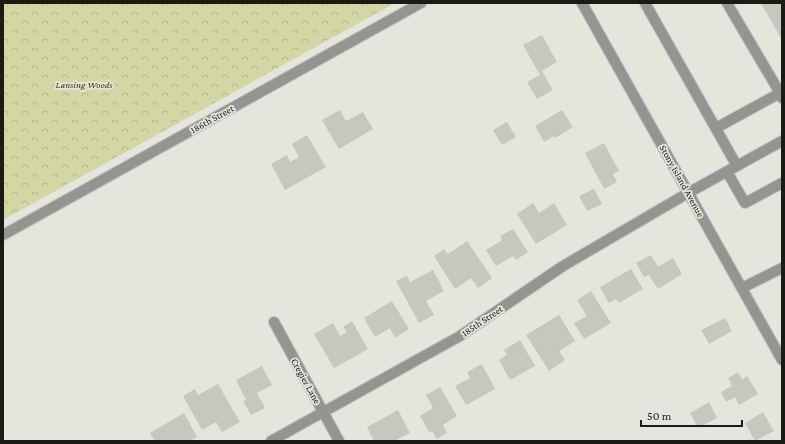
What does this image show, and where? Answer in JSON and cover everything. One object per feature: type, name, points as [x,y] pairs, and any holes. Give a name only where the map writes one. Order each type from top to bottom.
[{"type":"street","name":"186th Street","points":[[3,235],[421,3]]},
{"type":"street","name":"Stony Island Avenue","points":[[582,3],[782,360]]},
{"type":"street","points":[[645,3],[737,166]]},
{"type":"street","points":[[716,128],[781,95],[727,3]]},
{"type":"street","name":"185th Street","points":[[272,441],[460,336],[563,266],[688,193],[782,141]]},
{"type":"street","points":[[727,172],[745,203],[782,183]]},
{"type":"street","points":[[742,288],[782,268]]},
{"type":"street","name":"Cregier Lane","points":[[274,322],[339,441]]},
{"type":"green space","name":"Lansing Woods","points":[[3,3],[395,3],[3,220]]},
{"type":"building","points":[[761,3],[782,3],[782,40]]},
{"type":"building","points":[[542,35],[557,62],[542,71],[553,90],[537,99],[527,82],[540,75],[523,45]]},
{"type":"building","points":[[340,110],[346,121],[363,112],[373,129],[339,149],[322,120]]},
{"type":"building","points":[[562,110],[573,127],[555,138],[554,136],[544,142],[535,126]]},
{"type":"building","points":[[507,122],[516,137],[502,145],[493,130]]},
{"type":"building","points":[[307,135],[326,167],[285,190],[271,164],[287,155],[290,162],[299,157],[292,144]]},
{"type":"building","points":[[604,143],[619,171],[613,174],[617,182],[604,189],[585,153]]},
{"type":"building","points":[[594,189],[602,204],[587,211],[579,196]]},
{"type":"building","points":[[533,203],[539,213],[554,203],[567,225],[536,244],[517,214]]},
{"type":"building","points":[[513,229],[528,252],[516,260],[513,256],[496,266],[486,250],[502,240],[500,236]]},
{"type":"building","points":[[467,241],[492,278],[478,288],[471,278],[455,289],[434,256],[444,249],[448,254]]},
{"type":"building","points":[[651,255],[658,267],[673,258],[682,274],[658,289],[649,275],[644,277],[636,263]]},
{"type":"building","points":[[631,269],[643,289],[619,303],[616,299],[609,303],[600,287]]},
{"type":"building","points":[[433,270],[444,291],[426,301],[434,315],[419,323],[396,281],[407,276],[410,282]]},
{"type":"building","points":[[591,291],[611,323],[584,339],[574,323],[587,316],[577,300]]},
{"type":"building","points":[[392,301],[409,329],[395,338],[390,328],[375,337],[364,318]]},
{"type":"building","points":[[559,315],[575,341],[559,351],[565,360],[549,371],[526,335]]},
{"type":"building","points":[[725,318],[732,331],[709,344],[701,330]]},
{"type":"building","points":[[352,321],[368,349],[334,368],[314,334],[333,323],[340,336],[347,332],[343,327]]},
{"type":"building","points":[[520,340],[535,366],[510,380],[499,360],[507,355],[504,350]]},
{"type":"building","points":[[482,364],[495,389],[466,405],[455,386],[470,378],[467,372]]},
{"type":"building","points":[[262,366],[272,385],[257,393],[265,408],[251,415],[243,401],[246,400],[236,380]]},
{"type":"building","points":[[738,372],[742,379],[747,376],[758,394],[739,405],[735,397],[726,402],[721,392],[732,386],[728,378]]},
{"type":"building","points":[[218,384],[240,422],[222,432],[216,422],[202,430],[183,396],[195,389],[198,395]]},
{"type":"building","points":[[440,387],[457,416],[443,425],[447,433],[437,439],[432,431],[430,433],[420,416],[433,408],[426,395]]},
{"type":"building","points":[[709,402],[717,418],[698,428],[690,413]]},
{"type":"building","points":[[398,410],[410,433],[394,441],[374,441],[367,427]]},
{"type":"building","points":[[763,412],[774,431],[755,441],[745,423]]},
{"type":"building","points":[[184,413],[197,437],[189,441],[155,441],[150,433]]}]
